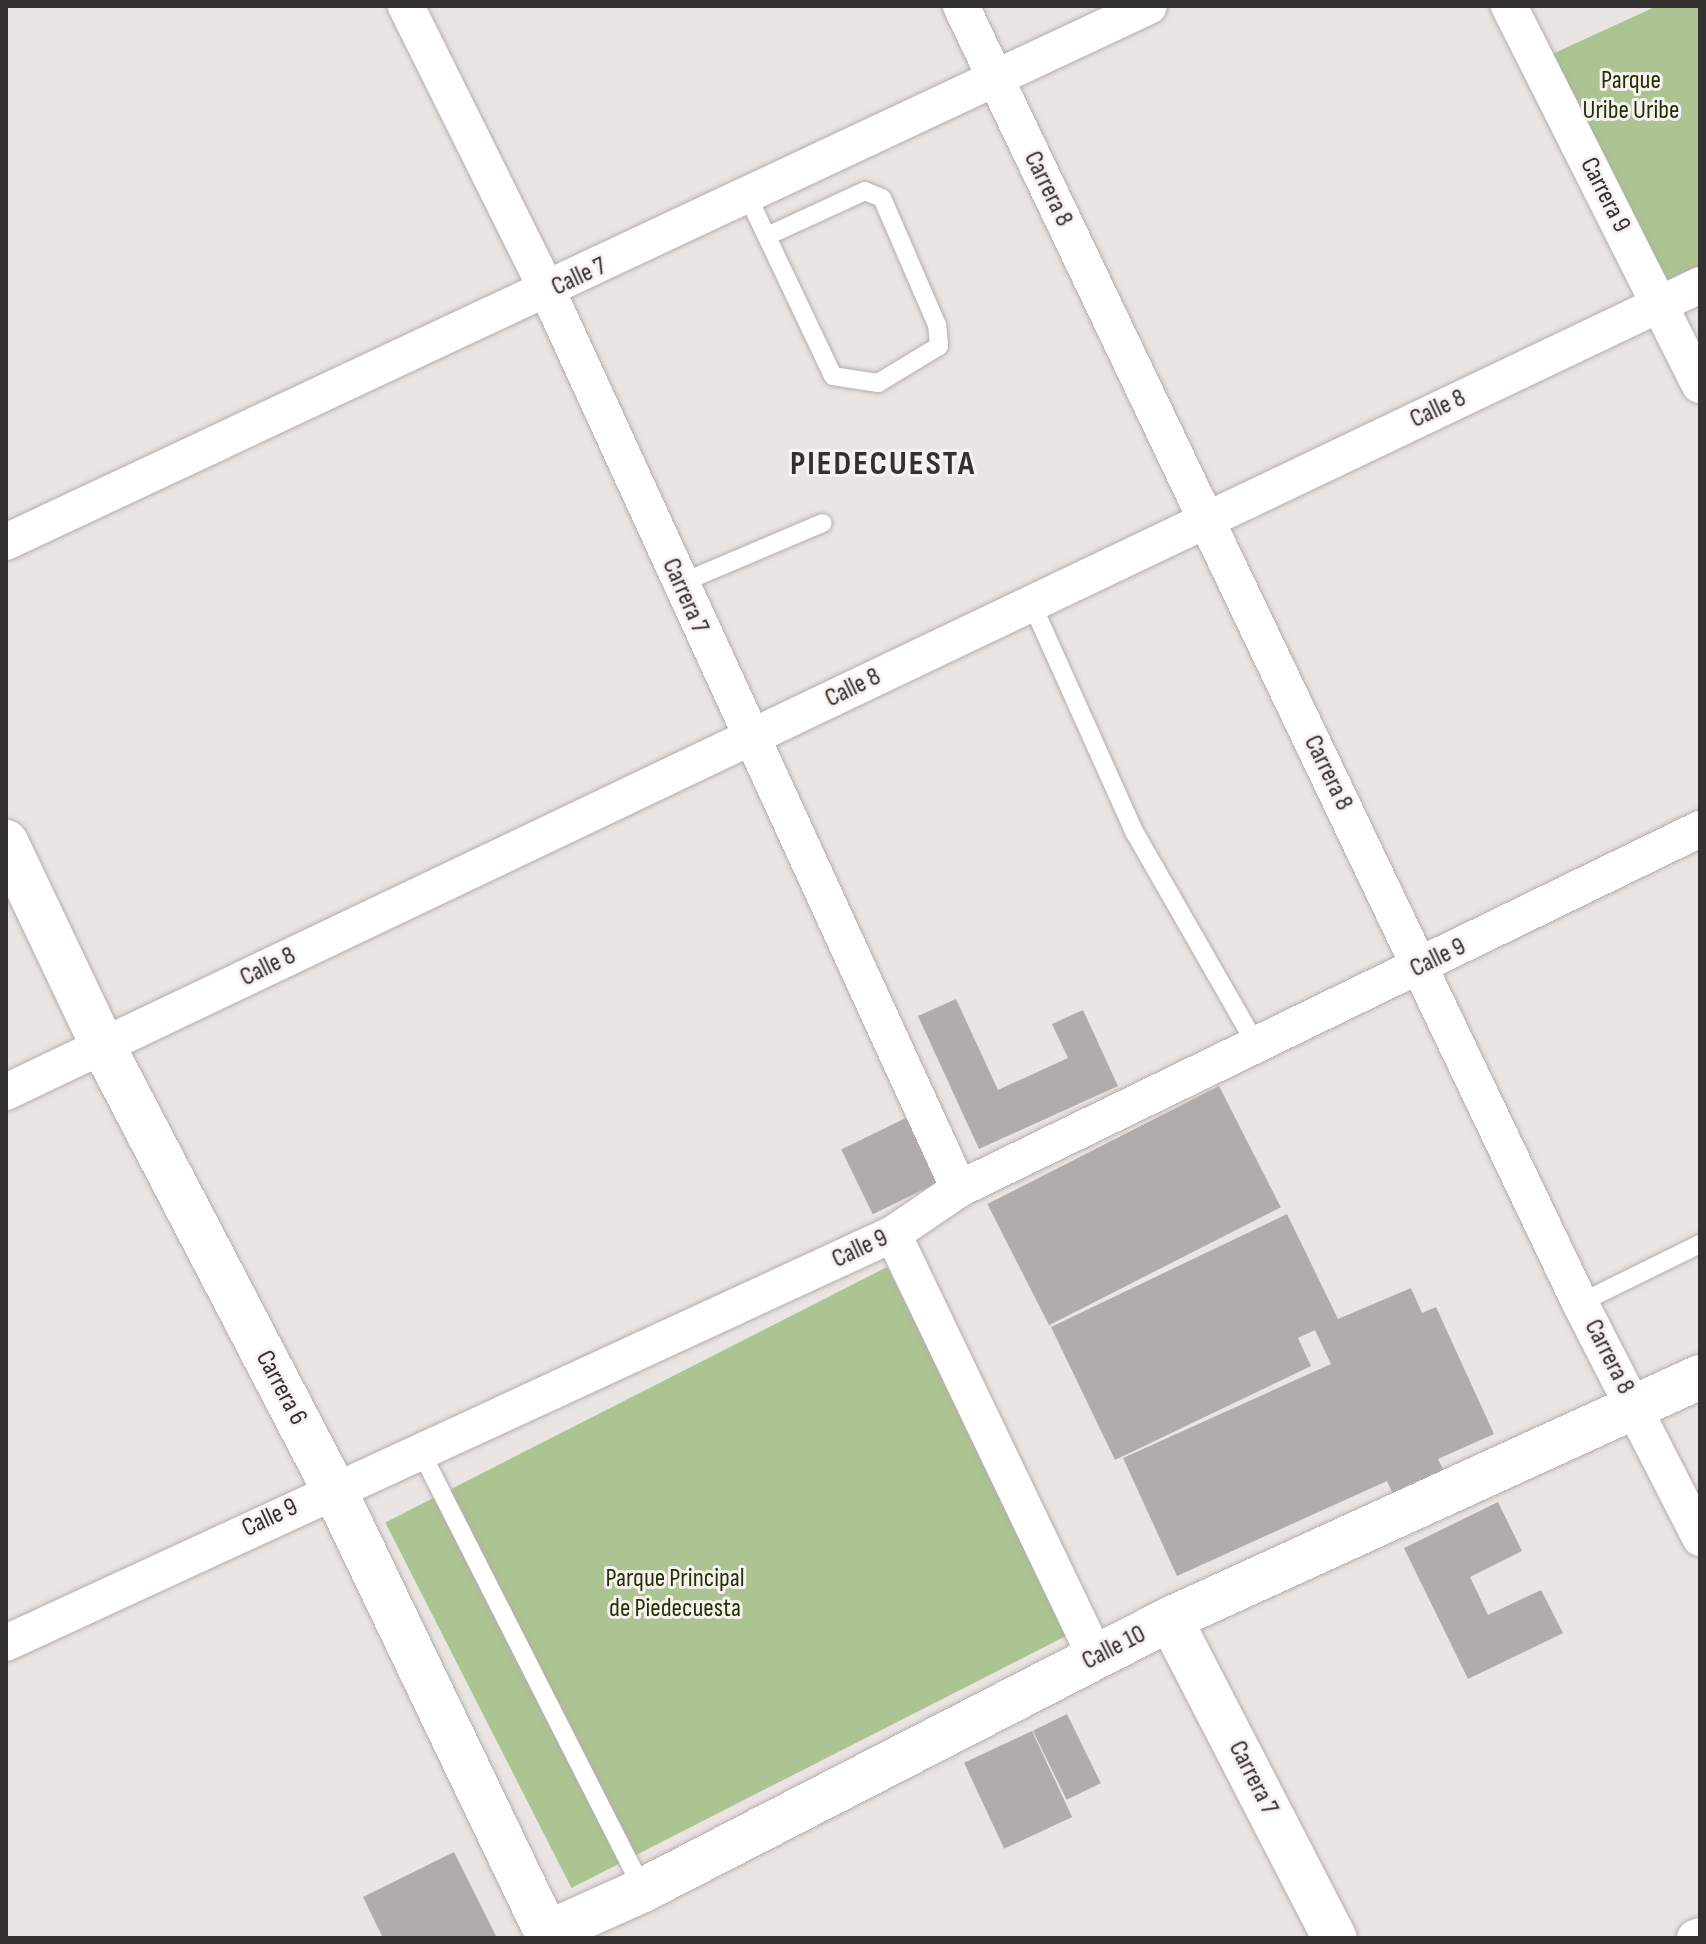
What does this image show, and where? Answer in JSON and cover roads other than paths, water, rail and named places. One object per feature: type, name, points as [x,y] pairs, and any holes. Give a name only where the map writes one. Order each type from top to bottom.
[{"type":"street","name":"Carrera 7","points":[[406,6],[548,292],[749,738],[959,1189]]},
{"type":"street","name":"Carrera 8","points":[[961,6],[1580,1303],[1700,1538]]},
{"type":"street","name":"Calle 7","points":[[6,542],[548,292],[1149,6]]},
{"type":"street","name":"Carrera 9","points":[[1509,6],[1700,385]]},
{"type":"street","name":"Calle 8","points":[[6,1092],[1700,285]]},
{"type":"street","name":"Calle 9","points":[[6,1643],[334,1489],[893,1234],[959,1189],[1700,829]]},
{"type":"street","name":"Carrera 6","points":[[6,842],[103,1046],[334,1489],[544,1936]]},
{"type":"street","points":[[893,1234],[1096,1657]]},
{"type":"street","name":"Calle 10","points":[[544,1936],[643,1890],[1170,1619],[1700,1377]]},
{"type":"street","name":"Carrera 7","points":[[1170,1619],[1335,1938]]},
{"type":"lane","points":[[748,197],[833,376],[878,383],[939,346],[937,325],[882,198],[865,191],[767,236]]},
{"type":"lane","points":[[679,584],[801,528],[823,523]]},
{"type":"lane","points":[[1031,602],[1135,833],[1257,1046]]},
{"type":"lane","points":[[1580,1303],[1700,1244]]},
{"type":"lane","points":[[420,1450],[643,1890]]},
{"type":"district","name":"PIEDECUESTA","points":[[883,464]]},
{"type":"park label","name":"Parque Uribe Uribe","points":[[1631,96]]},
{"type":"park label","name":"Parque Principal de Piedecuesta","points":[[675,1594]]}]
